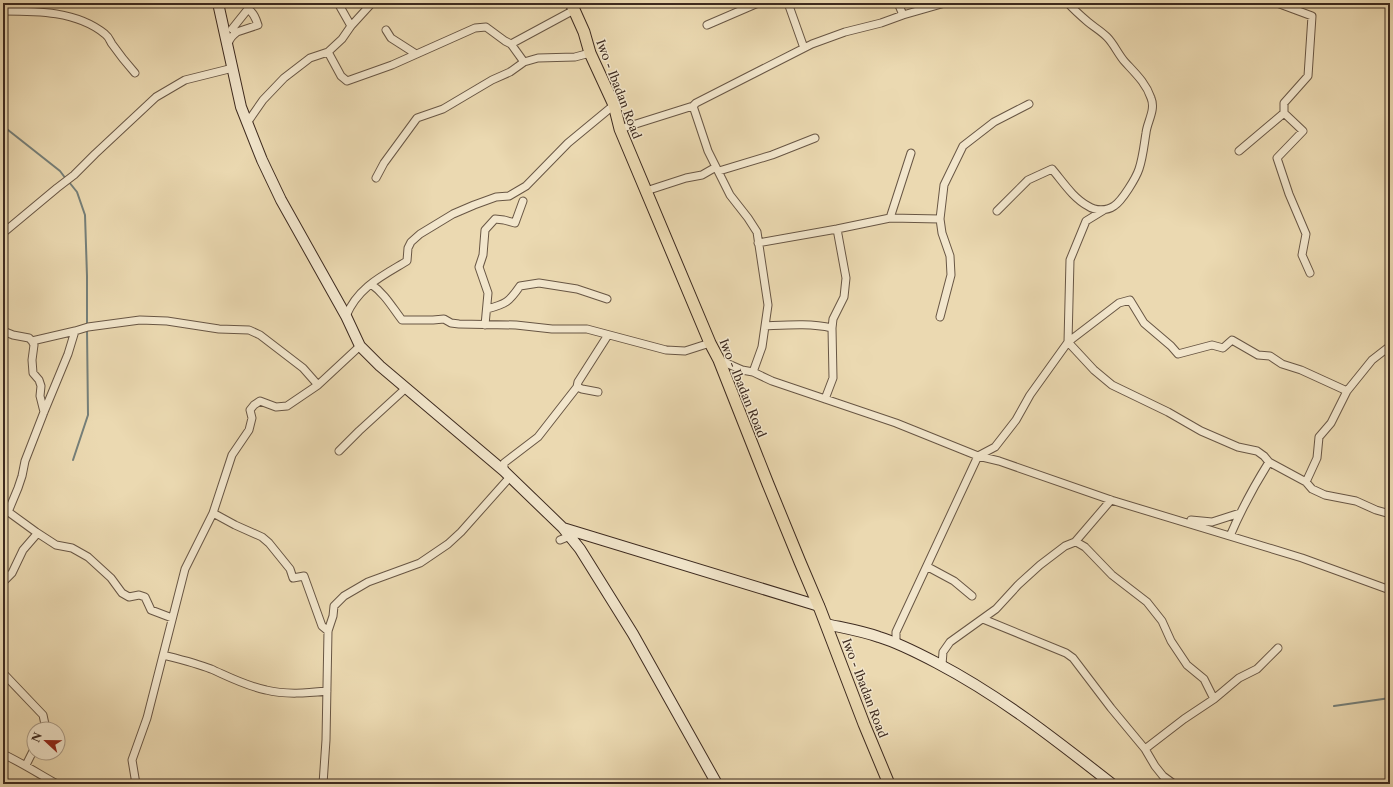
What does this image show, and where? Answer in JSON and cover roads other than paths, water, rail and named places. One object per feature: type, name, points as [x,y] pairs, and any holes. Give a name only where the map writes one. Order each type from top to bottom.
[{"type":"main road","name":"Iwo - Ibadan Road","points":[[573,7],[584,32],[590,52],[614,104],[620,129],[710,343],[719,360],[770,491],[819,606],[889,784]]},
{"type":"street","points":[[218,3],[237,92],[247,123],[262,160],[281,200],[346,316],[360,346],[380,366],[506,474],[563,528],[819,606]]},
{"type":"street","points":[[338,3],[351,26]]},
{"type":"street","points":[[247,123],[263,100],[284,78],[310,58],[328,52],[342,39],[351,26],[372,3]]},
{"type":"street","points":[[707,25],[758,3]]},
{"type":"street","points":[[788,3],[804,48]]},
{"type":"street","points":[[898,3],[903,15]]},
{"type":"street","points":[[620,129],[693,106],[726,87],[804,48],[846,32],[881,24],[903,15],[945,3]]},
{"type":"street","points":[[1068,3],[1107,37],[1124,61],[1138,76],[1152,99],[1153,106],[1146,128],[1140,163],[1135,178],[1114,206],[1086,221],[1070,260],[1068,342],[1094,370],[1112,385],[1168,412],[1201,431],[1238,448],[1257,451],[1269,462],[1306,482],[1312,489],[1325,495],[1356,501],[1376,510],[1390,514]]},
{"type":"street","points":[[1277,3],[1312,16],[1308,76],[1284,104],[1284,113],[1303,131],[1277,158],[1289,194],[1306,234],[1302,255],[1310,273]]},
{"type":"street","points":[[511,44],[573,7]]},
{"type":"street","points":[[3,11],[43,12],[72,16],[107,35],[112,44],[135,73]]},
{"type":"street","points":[[328,52],[341,76],[347,81],[392,65],[482,26],[486,27],[511,44],[524,62]]},
{"type":"street","points":[[386,30],[391,38],[416,54]]},
{"type":"street","points":[[227,45],[230,37],[236,32]]},
{"type":"street","points":[[376,178],[384,163],[417,118],[443,109],[492,80],[510,72],[524,62],[538,58],[575,57],[590,52]]},
{"type":"street","points":[[3,233],[74,175],[156,97],[185,80],[233,68]]},
{"type":"street","points":[[346,316],[350,305],[361,292],[384,273],[407,261],[408,248],[411,242],[420,234],[453,214],[496,197],[509,196],[526,186],[568,143],[614,104]]},
{"type":"street","points":[[940,317],[951,275],[950,256],[942,233],[940,219],[944,185],[962,146],[994,122],[1029,104]]},
{"type":"street","points":[[693,106],[708,151],[730,195],[757,232],[768,305],[762,347],[753,372]]},
{"type":"street","points":[[1239,151],[1284,113]]},
{"type":"street","points":[[646,192],[686,178],[702,175],[717,169],[772,155],[815,138]]},
{"type":"street","points":[[890,218],[911,153]]},
{"type":"street","points":[[996,211],[1028,180],[1052,169],[1076,197],[1088,206],[1093,209],[1106,209]]},
{"type":"street","points":[[485,325],[488,293],[479,267],[483,255],[485,230],[496,219],[515,223],[523,201]]},
{"type":"street","points":[[758,243],[890,218],[940,219]]},
{"type":"street","points":[[825,399],[833,378],[832,328],[834,319],[844,297],[846,278],[836,229]]},
{"type":"street","points":[[487,309],[503,305],[512,298],[520,286],[539,283],[577,289],[607,299]]},
{"type":"street","points":[[371,284],[390,302],[402,320],[444,319],[451,323],[459,324],[516,325],[552,329],[587,329],[666,350],[685,351],[710,343]]},
{"type":"street","points":[[896,643],[896,632],[928,567],[978,456],[995,447],[1016,420],[1030,395],[1068,342],[1119,303],[1130,300],[1144,323],[1178,354],[1212,345],[1223,348],[1232,340],[1258,355],[1270,356],[1282,364],[1301,370],[1347,391]]},
{"type":"street","points":[[32,341],[81,329],[140,320],[167,321],[219,329],[249,330],[260,335],[303,368],[318,385]]},
{"type":"street","points":[[765,326],[803,325],[832,328]]},
{"type":"street","points":[[81,329],[68,354],[44,412],[25,461],[18,488],[5,510],[56,545],[72,548],[88,558],[111,578],[122,593],[129,598],[139,595],[145,597],[151,610],[172,618]]},
{"type":"street","points":[[3,331],[13,335],[29,338],[32,341],[34,345],[32,360],[33,373],[39,380],[40,396],[44,412]]},
{"type":"street","points":[[323,784],[328,691],[328,631],[333,616],[334,606],[344,596],[368,582],[420,563],[448,544],[461,532],[506,474],[504,463],[538,437],[577,387],[578,382],[608,335]]},
{"type":"street","points":[[136,784],[132,760],[147,718],[185,569],[213,513],[232,455],[249,430],[252,418],[250,410],[254,405],[260,402],[276,407],[287,406],[318,385],[360,346]]},
{"type":"street","points":[[1306,482],[1317,458],[1319,437],[1331,423],[1347,391],[1372,360],[1390,346]]},
{"type":"street","points":[[719,360],[742,370],[753,372],[772,381],[896,423],[978,456],[999,461],[1111,500],[1302,558],[1390,590]]},
{"type":"street","points":[[577,387],[598,392]]},
{"type":"street","points":[[339,451],[406,388]]},
{"type":"street","points":[[1230,536],[1252,489],[1269,462]]},
{"type":"street","points":[[942,666],[943,652],[950,642],[996,609],[1018,585],[1040,565],[1065,546],[1074,542],[1111,500]]},
{"type":"street","points":[[213,513],[262,537],[269,543],[290,569],[293,578],[304,576],[322,626],[328,631]]},
{"type":"street","points":[[1180,520],[1212,522],[1240,513]]},
{"type":"street","points":[[563,528],[565,538],[580,549],[633,634],[717,784]]},
{"type":"street","points":[[3,582],[12,573],[23,550],[36,535],[36,532]]},
{"type":"street","points":[[1074,542],[1085,547],[1112,575],[1147,602],[1162,621],[1171,641],[1187,665],[1204,679],[1214,699]]},
{"type":"street","points":[[928,567],[954,581],[972,596]]},
{"type":"street","points":[[983,618],[1066,653],[1073,658],[1111,708],[1145,749],[1163,776],[1174,784]]},
{"type":"street","points":[[826,624],[871,634],[896,643],[942,666],[997,698],[1028,719],[1112,784]]},
{"type":"street","points":[[1145,749],[1214,699],[1239,678],[1257,669],[1278,648]]},
{"type":"street","points":[[163,655],[209,668],[233,680],[265,690],[279,693],[328,691]]},
{"type":"street","points":[[3,673],[43,715],[44,721]]},
{"type":"street","points":[[3,754],[26,765],[57,784]]},
{"type":"street","points":[[26,765],[28,761]]},
{"type":"waterway","points":[[3,126],[60,171],[66,179]]},
{"type":"waterway","points":[[69,182],[77,192],[85,215],[87,326]]},
{"type":"waterway","points":[[73,460],[88,415],[87,330]]},
{"type":"waterway","points":[[1334,706],[1390,698]]}]
